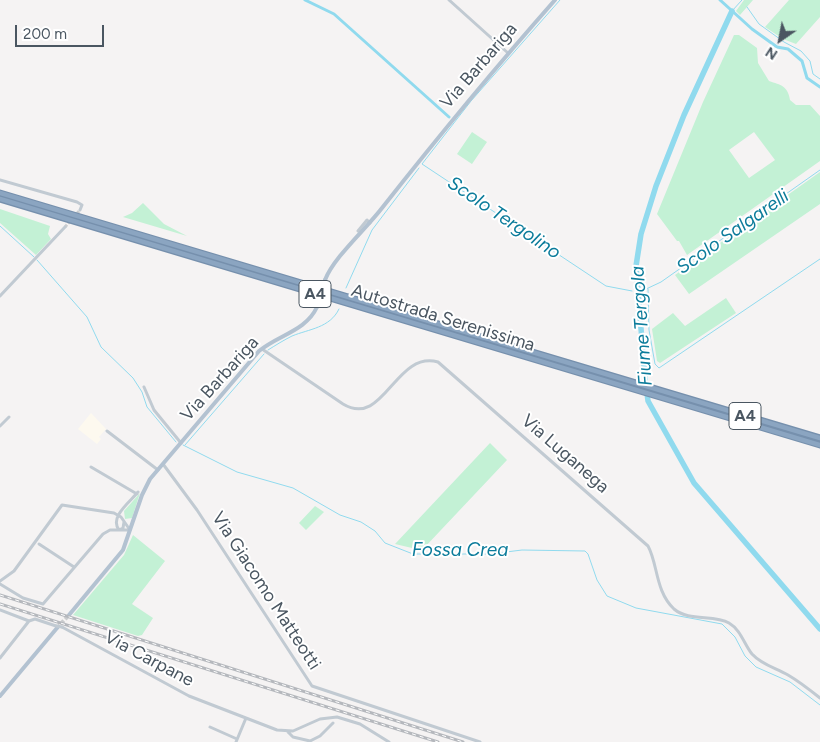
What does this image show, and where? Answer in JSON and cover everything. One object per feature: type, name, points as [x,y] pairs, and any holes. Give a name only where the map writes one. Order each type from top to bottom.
[{"type":"highway","name":"Autostrada Serenissima","points":[[0,193],[820,438]]},
{"type":"highway","name":"Autostrada Serenissima","points":[[0,199],[820,445]]},
{"type":"main road","name":"Via Barbariga","points":[[69,615],[118,558],[126,544],[146,486],[158,470],[262,348],[304,324],[312,317],[331,268],[466,102],[555,0]]},
{"type":"main road","points":[[0,696],[58,627]]},
{"type":"street","points":[[449,0],[508,53]]},
{"type":"street","points":[[0,180],[77,202],[82,205],[80,210]]},
{"type":"street","name":"Via Barbariga","points":[[358,232],[367,220],[370,222]]},
{"type":"street","points":[[0,296],[65,227]]},
{"type":"street","name":"Via Luganega","points":[[262,348],[348,407],[358,410],[372,405],[413,364],[429,359],[438,362],[648,546],[652,554],[659,584],[674,609],[704,619],[721,620],[730,624],[740,633],[752,653],[766,665],[793,678],[820,698]]},
{"type":"street","points":[[144,387],[154,410],[181,443]]},
{"type":"street","points":[[0,426],[9,418]]},
{"type":"street","points":[[107,431],[158,470]]},
{"type":"street","name":"Via Giacomo Matteotti","points":[[163,464],[197,510],[312,686],[480,742]]},
{"type":"street","points":[[91,467],[138,492],[114,522],[126,544]]},
{"type":"street","points":[[62,505],[84,507],[118,515],[131,530],[110,530],[103,534],[43,604],[23,598],[0,583],[14,572],[62,505]]},
{"type":"street","points":[[124,521],[135,518]]},
{"type":"street","points":[[119,531],[123,528],[124,521]]},
{"type":"street","points":[[39,544],[74,567]]},
{"type":"street","name":"Via Carpane","points":[[0,610],[29,621],[35,619],[58,627],[184,694],[288,732],[292,736],[310,742],[320,736],[332,724]]},
{"type":"street","points":[[0,658],[29,621]]},
{"type":"street","points":[[210,727],[237,741],[246,718]]},
{"type":"street","points":[[288,732],[300,729],[320,719],[337,718],[360,724],[389,742]]},
{"type":"shaded area","points":[[91,413],[106,429],[99,437],[101,439],[97,444],[78,429]]},
{"type":"green space","points":[[744,0],[753,0],[740,15],[736,11]]},
{"type":"green space","points":[[789,0],[820,0],[820,17],[796,44],[783,39],[765,27]]},
{"type":"green space","points":[[734,35],[739,35],[757,48],[758,63],[769,81],[786,89],[790,100],[796,105],[810,105],[820,116],[820,161],[687,255],[679,241],[677,241],[657,214],[703,102]],"holes":[[[754,132],[775,160],[749,178],[729,150]]]},
{"type":"green space","points":[[472,132],[487,142],[472,164],[457,154]]},
{"type":"green space","points":[[820,172],[820,204],[689,294],[675,275]]},
{"type":"green space","points":[[143,203],[164,224],[187,236],[123,217],[132,213]]},
{"type":"green space","points":[[0,209],[50,226],[48,234],[51,239],[36,255],[0,223]]},
{"type":"green space","points":[[726,298],[736,313],[660,363],[657,361],[652,329],[673,313],[685,326]]},
{"type":"green space","points":[[490,443],[507,460],[424,548],[412,548],[395,544]]},
{"type":"green space","points":[[140,493],[132,518],[125,519],[124,511]]},
{"type":"green space","points":[[315,506],[324,512],[306,530],[299,523]]},
{"type":"green space","points":[[133,535],[165,561],[132,604],[153,618],[142,635],[138,636],[73,615],[124,555]]},
{"type":"waterway","name":"Scolo Tergolino","points":[[305,0],[334,14],[449,117]]},
{"type":"waterway","name":"Scolo Tergolino","points":[[560,0],[471,101],[422,164],[606,286],[632,291]]},
{"type":"waterway","points":[[720,0],[752,29],[777,47],[788,49],[802,61],[807,78],[820,87]]},
{"type":"waterway","points":[[732,11],[742,0]]},
{"type":"waterway","points":[[747,7],[759,24],[784,42],[801,51],[810,61],[813,74],[820,79]]},
{"type":"waterway","name":"Fiume Tergola","points":[[732,11],[684,115],[656,186],[641,234],[636,266],[648,401],[694,483],[820,629]]},
{"type":"waterway","name":"Fossa Crea","points":[[346,288],[372,230],[419,168]]},
{"type":"waterway","name":"Scolo Salgarelli","points":[[644,290],[661,282],[820,170]]},
{"type":"waterway","points":[[0,226],[34,257]]},
{"type":"waterway","points":[[648,289],[649,330],[655,364],[659,368],[820,259]]},
{"type":"waterway","points":[[37,260],[87,317],[101,347],[133,378],[142,392],[147,407],[176,442]]},
{"type":"waterway","name":"Fossa Crea","points":[[268,350],[292,336],[325,324],[339,309]]},
{"type":"waterway","name":"Fossa Crea","points":[[185,445],[264,354]]},
{"type":"waterway","name":"Fossa Crea","points":[[183,445],[237,472],[293,488],[340,515],[361,522],[375,531],[385,543],[413,554],[490,554],[522,550],[585,551],[588,554],[597,580],[607,596],[636,608],[722,624],[735,637],[745,656],[756,667],[790,682],[820,705]]},
{"type":"tunnel","points":[[65,227],[80,210]]},
{"type":"tunnel","points":[[57,628],[69,615]]},
{"type":"railway","points":[[0,595],[463,742]]},
{"type":"railway","points":[[0,604],[438,742]]}]
